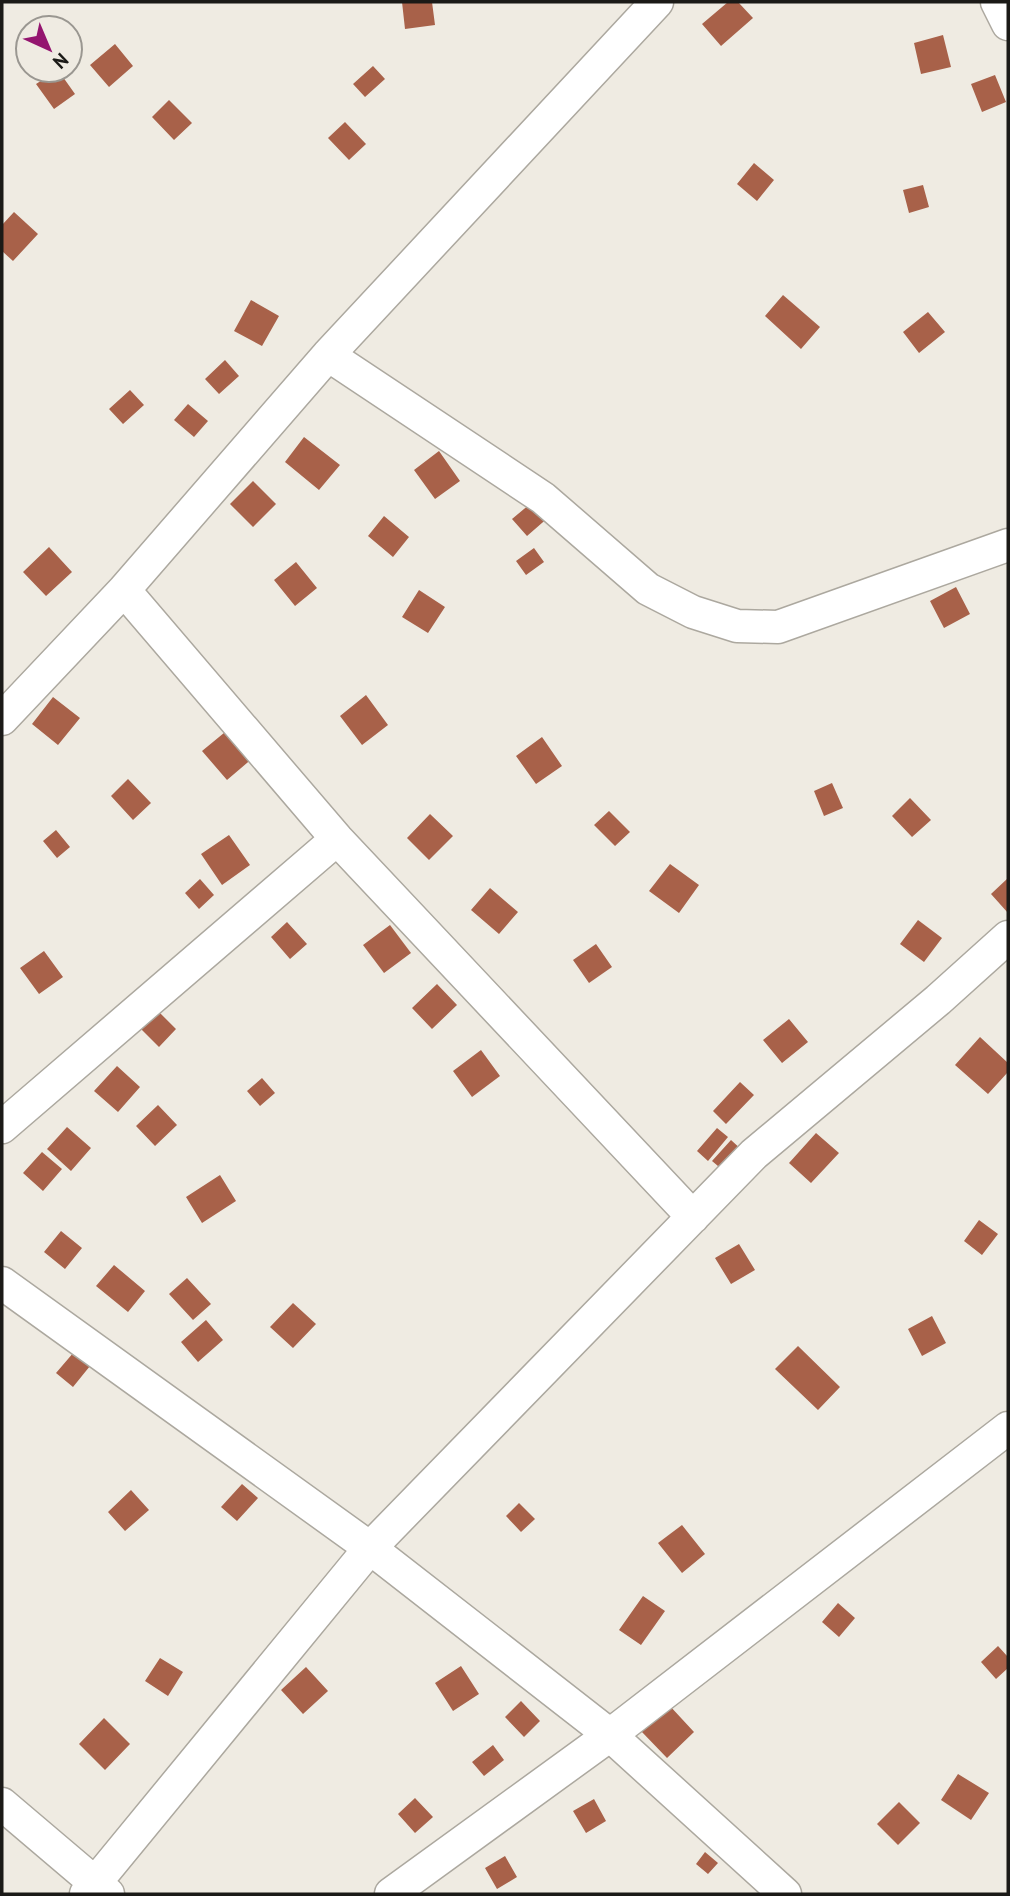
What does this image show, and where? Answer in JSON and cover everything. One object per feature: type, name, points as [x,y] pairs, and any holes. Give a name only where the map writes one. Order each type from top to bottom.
[{"type":"street","points":[[2,719],[124,590],[328,355],[657,2]]},
{"type":"street","points":[[997,2],[1008,24]]},
{"type":"street","points":[[328,355],[543,498],[648,589],[693,612],[737,626],[778,627],[1008,545]]},
{"type":"street","points":[[124,590],[337,839],[693,1217]]},
{"type":"street","points":[[2,1127],[337,839]]},
{"type":"street","points":[[2,1804],[96,1890],[370,1548],[754,1154],[938,1000],[1008,937]]},
{"type":"street","points":[[2,1283],[370,1548],[610,1735],[785,1894]]},
{"type":"street","points":[[391,1894],[610,1735],[1008,1428]]},
{"type":"building","points":[[402,2],[432,2],[435,25],[405,29]]},
{"type":"building","points":[[728,2],[738,2],[753,18],[721,46],[702,24]]},
{"type":"building","points":[[943,35],[951,67],[921,74],[914,43]]},
{"type":"building","points":[[115,44],[133,66],[109,87],[90,65]]},
{"type":"building","points":[[373,66],[385,79],[365,97],[353,84]]},
{"type":"building","points":[[995,75],[1006,102],[982,112],[971,84]]},
{"type":"building","points":[[36,84],[68,84],[75,94],[54,109]]},
{"type":"building","points":[[169,100],[192,123],[174,140],[152,117]]},
{"type":"building","points":[[345,122],[366,144],[349,160],[328,138]]},
{"type":"building","points":[[754,163],[774,180],[757,201],[737,184]]},
{"type":"building","points":[[923,185],[929,207],[909,213],[903,190]]},
{"type":"building","points":[[14,212],[38,234],[13,261],[2,251],[2,225]]},
{"type":"building","points":[[783,295],[820,327],[801,349],[765,316]]},
{"type":"building","points":[[251,300],[279,316],[262,346],[234,331]]},
{"type":"building","points":[[928,312],[945,332],[919,353],[903,332]]},
{"type":"building","points":[[225,360],[239,376],[219,394],[205,379]]},
{"type":"building","points":[[130,390],[144,405],[123,424],[109,409]]},
{"type":"building","points":[[188,404],[208,421],[194,437],[174,420]]},
{"type":"building","points":[[304,437],[340,465],[319,490],[285,462]]},
{"type":"building","points":[[439,451],[460,481],[435,499],[414,470]]},
{"type":"building","points":[[253,481],[276,504],[253,527],[230,504]]},
{"type":"building","points":[[536,499],[550,516],[527,536],[512,519]]},
{"type":"building","points":[[384,516],[409,537],[393,557],[368,536]]},
{"type":"building","points":[[49,547],[72,572],[46,596],[23,572]]},
{"type":"building","points":[[534,548],[544,562],[526,575],[516,561]]},
{"type":"building","points":[[296,562],[317,588],[295,606],[274,580]]},
{"type":"building","points":[[956,587],[970,614],[944,628],[930,601]]},
{"type":"building","points":[[419,590],[445,607],[428,633],[402,617]]},
{"type":"building","points":[[366,695],[388,725],[362,745],[340,716]]},
{"type":"building","points":[[53,697],[80,718],[58,745],[32,724]]},
{"type":"building","points":[[230,728],[254,757],[227,780],[202,751]]},
{"type":"building","points":[[542,737],[562,766],[536,784],[516,756]]},
{"type":"building","points":[[128,779],[151,803],[133,820],[111,796]]},
{"type":"building","points":[[832,783],[843,808],[824,816],[814,791]]},
{"type":"building","points":[[910,798],[931,820],[912,837],[892,816]]},
{"type":"building","points":[[609,811],[630,832],[615,846],[594,825]]},
{"type":"building","points":[[430,814],[453,836],[429,860],[407,838]]},
{"type":"building","points":[[56,830],[70,847],[57,858],[43,841]]},
{"type":"building","points":[[229,835],[250,865],[222,885],[201,854]]},
{"type":"building","points":[[670,864],[699,885],[679,913],[649,891]]},
{"type":"building","points":[[1008,878],[1008,913],[991,894]]},
{"type":"building","points":[[200,879],[214,895],[199,909],[185,893]]},
{"type":"building","points":[[490,888],[518,912],[499,934],[471,910]]},
{"type":"building","points":[[918,920],[942,938],[924,962],[900,944]]},
{"type":"building","points":[[287,922],[307,944],[290,959],[271,937]]},
{"type":"building","points":[[390,925],[411,953],[384,973],[363,945]]},
{"type":"building","points":[[596,944],[612,967],[589,983],[573,960]]},
{"type":"building","points":[[44,951],[63,977],[39,994],[20,968]]},
{"type":"building","points":[[437,984],[457,1005],[432,1029],[412,1008]]},
{"type":"building","points":[[154,1007],[176,1029],[159,1047],[137,1025]]},
{"type":"building","points":[[789,1019],[808,1042],[782,1063],[763,1040]]},
{"type":"building","points":[[980,1037],[1008,1063],[1008,1072],[988,1094],[955,1065]]},
{"type":"building","points":[[481,1050],[500,1076],[472,1097],[453,1071]]},
{"type":"building","points":[[117,1066],[140,1087],[118,1112],[94,1091]]},
{"type":"building","points":[[262,1078],[275,1093],[260,1106],[247,1091]]},
{"type":"building","points":[[740,1082],[754,1095],[726,1124],[713,1111]]},
{"type":"building","points":[[158,1105],[177,1125],[155,1146],[136,1126]]},
{"type":"building","points":[[67,1127],[91,1148],[71,1171],[47,1149]]},
{"type":"building","points":[[717,1128],[728,1137],[708,1161],[697,1151]]},
{"type":"building","points":[[816,1133],[839,1153],[811,1183],[789,1163]]},
{"type":"building","points":[[731,1140],[743,1151],[724,1171],[712,1161]]},
{"type":"building","points":[[42,1152],[62,1169],[43,1191],[23,1173]]},
{"type":"building","points":[[220,1175],[236,1201],[202,1223],[186,1197]]},
{"type":"building","points":[[979,1220],[998,1234],[982,1255],[964,1241]]},
{"type":"building","points":[[61,1231],[82,1248],[65,1269],[44,1252]]},
{"type":"building","points":[[739,1244],[755,1270],[731,1284],[715,1258]]},
{"type":"building","points":[[114,1265],[145,1291],[128,1312],[96,1286]]},
{"type":"building","points":[[187,1278],[211,1304],[193,1320],[169,1294]]},
{"type":"building","points":[[293,1303],[316,1324],[293,1348],[270,1327]]},
{"type":"building","points":[[932,1316],[946,1343],[922,1356],[908,1329]]},
{"type":"building","points":[[206,1320],[223,1340],[198,1362],[181,1342]]},
{"type":"building","points":[[798,1346],[840,1387],[818,1410],[775,1369]]},
{"type":"building","points":[[74,1352],[90,1366],[73,1387],[56,1373]]},
{"type":"building","points":[[242,1484],[258,1498],[237,1521],[221,1507]]},
{"type":"building","points":[[131,1490],[149,1510],[125,1531],[108,1512]]},
{"type":"building","points":[[519,1503],[535,1519],[521,1532],[506,1516]]},
{"type":"building","points":[[682,1525],[705,1554],[682,1573],[658,1543]]},
{"type":"building","points":[[643,1596],[665,1611],[641,1645],[619,1630]]},
{"type":"building","points":[[838,1603],[855,1618],[839,1637],[822,1622]]},
{"type":"building","points":[[998,1646],[1008,1657],[1008,1668],[996,1679],[981,1662]]},
{"type":"building","points":[[160,1658],[183,1672],[168,1696],[145,1681]]},
{"type":"building","points":[[461,1666],[479,1694],[453,1711],[435,1683]]},
{"type":"building","points":[[306,1667],[328,1691],[303,1714],[281,1690]]},
{"type":"building","points":[[521,1701],[540,1721],[524,1737],[505,1717]]},
{"type":"building","points":[[669,1705],[694,1732],[667,1758],[641,1731]]},
{"type":"building","points":[[104,1718],[130,1744],[105,1770],[79,1744]]},
{"type":"building","points":[[493,1745],[504,1760],[484,1776],[472,1762]]},
{"type":"building","points":[[958,1774],[989,1793],[971,1820],[941,1800]]},
{"type":"building","points":[[415,1798],[433,1817],[415,1833],[398,1814]]},
{"type":"building","points":[[594,1799],[606,1821],[586,1833],[573,1811]]},
{"type":"building","points":[[899,1802],[920,1823],[898,1845],[877,1824]]},
{"type":"building","points":[[705,1852],[718,1863],[708,1874],[696,1864]]},
{"type":"building","points":[[505,1856],[517,1877],[497,1889],[485,1868]]}]
